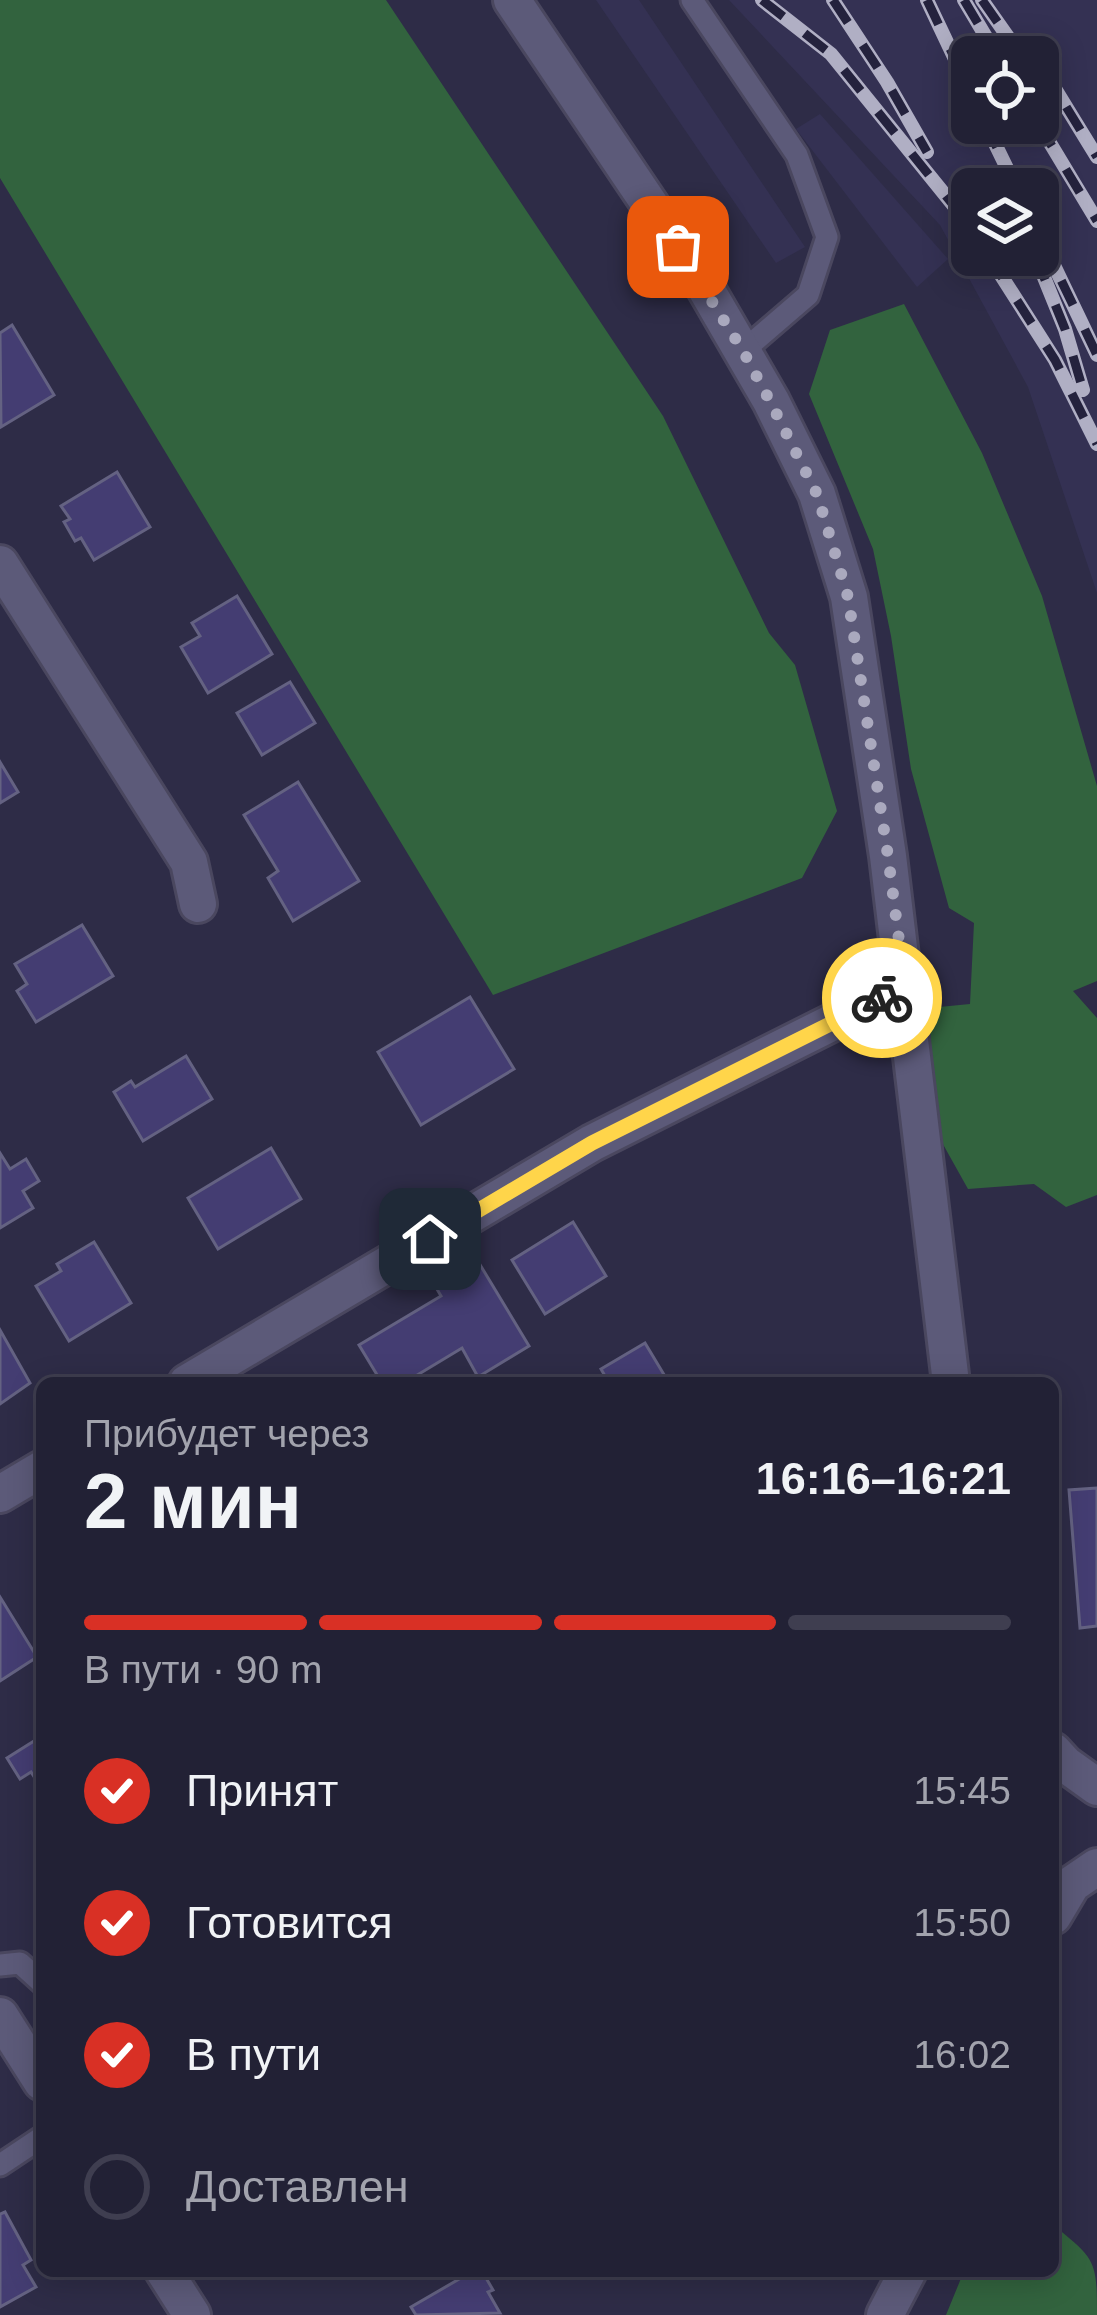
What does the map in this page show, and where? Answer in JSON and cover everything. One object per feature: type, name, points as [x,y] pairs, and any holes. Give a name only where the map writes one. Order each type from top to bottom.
[{"type":"main road","points":[[512,0],[701,282],[743,351],[817,494],[848,597],[888,856],[950,1377]]},
{"type":"main road","points":[[0,564],[189,862],[198,904]]},
{"type":"main road","points":[[197,1377],[592,1143],[905,986]]},
{"type":"main road","points":[[0,1494],[36,1473]]},
{"type":"main road","points":[[1059,1758],[1097,1787]]},
{"type":"main road","points":[[1059,1906],[1072,1884],[1097,1867]]},
{"type":"main road","points":[[0,2016],[36,2062]]},
{"type":"main road","points":[[168,2277],[192,2315]]},
{"type":"main road","points":[[885,2315],[905,2277]]},
{"type":"lane","points":[[692,0],[796,155],[827,237],[808,295],[743,351]]},
{"type":"lane","points":[[0,1965],[20,1963],[36,1978]]},
{"type":"lane","points":[[0,2165],[36,2141]]},
{"type":"shaded area","points":[[596,0],[639,0],[805,247],[776,263]]},
{"type":"shaded area","points":[[729,0],[1097,0],[1097,593],[1028,387],[968,276],[1059,276],[1059,168],[951,168],[951,245],[940,225]]},
{"type":"shaded area","points":[[820,114],[948,259],[917,287],[796,129]]},
{"type":"green space","points":[[0,0],[386,0],[663,416],[769,633],[795,665],[837,811],[802,878],[493,995],[0,178]]},
{"type":"green space","points":[[904,304],[982,453],[1042,596],[1097,786],[1097,981],[1073,991],[1097,1018],[1097,1195],[1066,1207],[1034,1184],[968,1189],[935,1130],[929,1008],[970,1004],[974,923],[949,908],[911,769],[873,549],[809,394],[830,330]]},
{"type":"green space","points":[[1059,2230],[1091,2262],[1097,2315],[946,2315],[962,2277],[1059,2277]]},
{"type":"building","points":[[12,325],[54,395],[1,427],[0,333]]},
{"type":"building","points":[[117,472],[150,527],[94,560],[81,538],[75,541],[61,506]]},
{"type":"building","points":[[237,596],[272,654],[208,693],[181,647],[200,636],[192,623]]},
{"type":"building","points":[[290,682],[315,723],[262,755],[237,713]]},
{"type":"building","points":[[0,762],[18,792],[0,803]]},
{"type":"building","points":[[298,782],[359,881],[293,921],[268,878],[278,871],[244,815]]},
{"type":"building","points":[[82,925],[113,976],[36,1022],[17,991],[27,984],[15,964]]},
{"type":"building","points":[[470,997],[514,1069],[421,1125],[378,1052]]},
{"type":"building","points":[[186,1056],[212,1099],[143,1141],[114,1092],[131,1081],[135,1087]]},
{"type":"building","points":[[271,1148],[301,1199],[218,1249],[188,1198]]},
{"type":"building","points":[[0,1153],[10,1169],[26,1159],[39,1181],[23,1191],[33,1208],[0,1228]]},
{"type":"building","points":[[573,1222],[606,1276],[545,1314],[512,1260]]},
{"type":"building","points":[[94,1242],[131,1303],[69,1341],[36,1286],[61,1271],[57,1264]]},
{"type":"building","points":[[476,1258],[529,1346],[478,1377],[462,1348],[414,1377],[378,1377],[359,1345],[441,1296],[434,1284]]},
{"type":"building","points":[[0,1330],[30,1383],[0,1404]]},
{"type":"building","points":[[645,1343],[665,1377],[606,1377],[601,1369]]},
{"type":"building","points":[[1097,1488],[1097,1626],[1080,1628],[1069,1490]]},
{"type":"building","points":[[0,1597],[36,1658],[0,1681]]},
{"type":"building","points":[[36,1740],[36,1780],[31,1772],[20,1779],[7,1758]]},
{"type":"building","points":[[5,2212],[31,2260],[23,2265],[36,2287],[0,2307],[0,2214]]},
{"type":"building","points":[[463,2277],[485,2277],[500,2313],[416,2315],[411,2307]]},
{"type":"railway","points":[[762,0],[831,54],[951,202]]},
{"type":"railway","points":[[833,0],[927,152]]},
{"type":"railway","points":[[927,0],[951,51]]},
{"type":"railway","points":[[964,0],[985,36]]},
{"type":"railway","points":[[982,0],[1007,36]]},
{"type":"railway","points":[[1059,95],[1097,157]]},
{"type":"railway","points":[[995,144],[1007,168]]},
{"type":"railway","points":[[1051,144],[1097,221]]},
{"type":"railway","points":[[1001,276],[1055,360],[1097,444]]},
{"type":"railway","points":[[1044,276],[1083,390]]},
{"type":"railway","points":[[1059,276],[1097,355]]},
{"type":"way so far","points":[[678,247],[743,351],[817,494],[848,597],[905,986],[882,998]]},
{"type":"route","points":[[430,1239],[592,1143],[882,998]]}]
